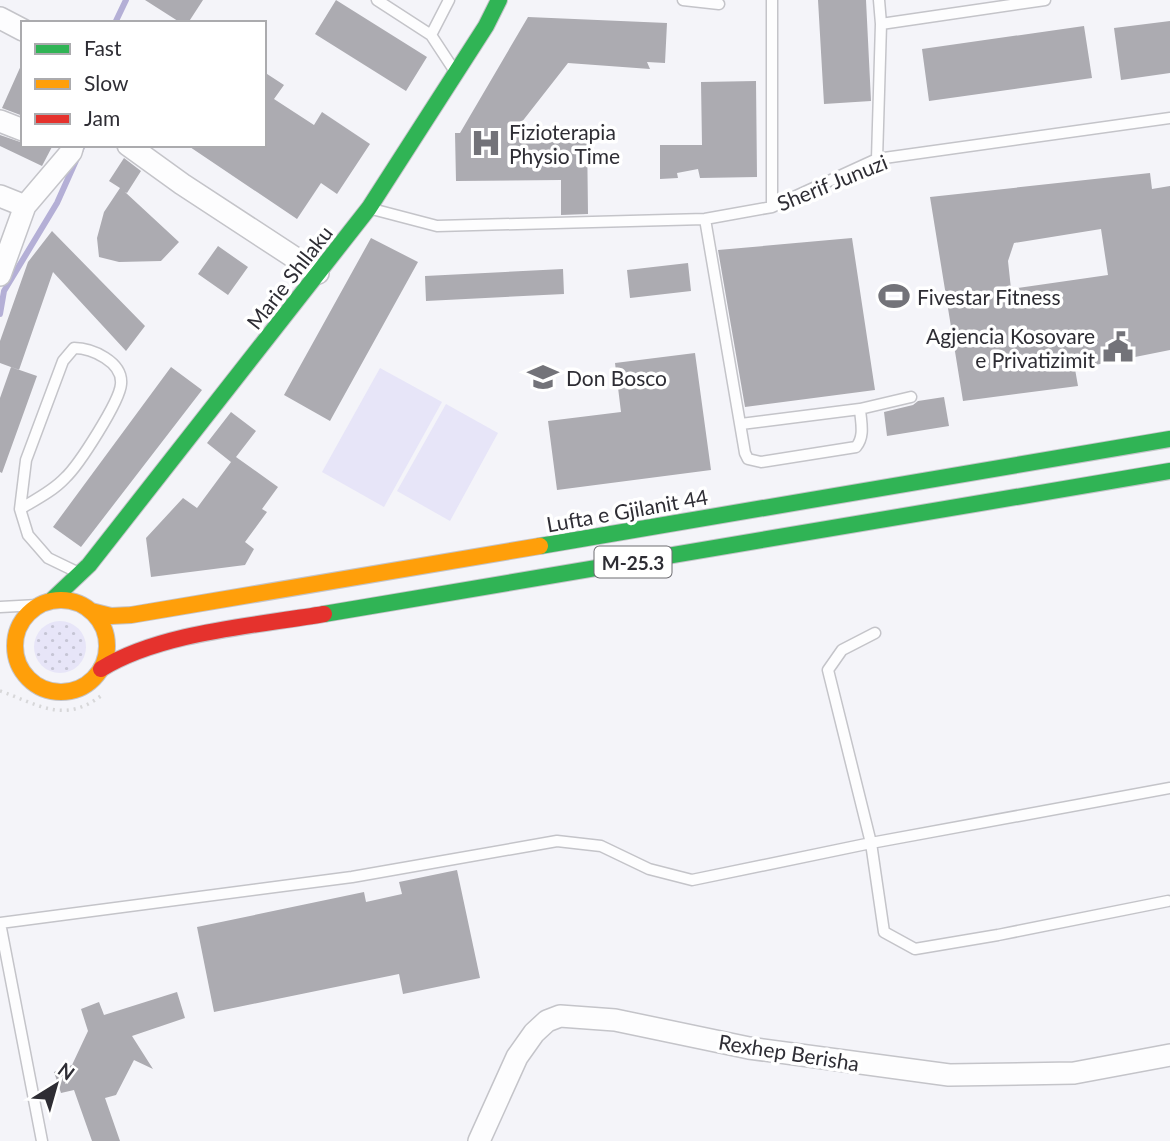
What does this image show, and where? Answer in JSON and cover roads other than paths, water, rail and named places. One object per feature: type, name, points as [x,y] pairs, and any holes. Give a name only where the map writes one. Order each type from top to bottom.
[{"type":"main road","name":"Marie Shllaku","points":[[45,603],[85,569],[369,208],[456,73],[499,0]]},
{"type":"main road","name":"Lufta e Gjilanit 44","points":[[88,609],[111,615],[131,615],[1170,439]]},
{"type":"main road","name":"M-25.3","points":[[0,671],[48,690],[63,692],[78,689],[91,681],[101,669],[122,655],[208,635],[1170,471]]},
{"type":"main road","points":[[85,569],[84,592],[88,609],[101,623],[107,638],[101,669]]},
{"type":"main road","name":"M-25.3","points":[[45,603],[75,602],[88,609]]},
{"type":"main road","points":[[0,639],[19,625],[27,614],[45,603]]},
{"type":"main road","points":[[19,625],[15,638],[18,663],[34,683]]},
{"type":"street","points":[[0,18],[21,29]]},
{"type":"street","points":[[0,121],[21,129]]},
{"type":"street","points":[[131,147],[318,273]]},
{"type":"street","points":[[0,275],[25,206],[67,148]]},
{"type":"street","points":[[0,196],[25,206]]},
{"type":"street","name":"Rexhep Berisha","points":[[479,1141],[517,1056],[547,1021],[561,1016],[615,1020],[749,1048],[949,1075],[1074,1073],[1170,1055]]},
{"type":"lane","points":[[377,0],[431,35],[456,73]]},
{"type":"lane","points":[[431,35],[449,0]]},
{"type":"lane","points":[[683,0],[719,4]]},
{"type":"lane","points":[[772,0],[772,206]]},
{"type":"lane","points":[[877,159],[881,24],[879,0]]},
{"type":"lane","points":[[881,24],[1045,0]]},
{"type":"lane","name":"Sherif Junuzi","points":[[369,208],[437,226],[705,219],[772,206],[877,159],[1170,118]]},
{"type":"lane","points":[[705,219],[748,459],[761,463],[856,447],[862,440],[860,409]]},
{"type":"lane","points":[[20,509],[42,496],[70,473],[114,404],[121,384],[119,371],[108,360],[87,348],[74,348],[63,360],[26,460],[20,509],[28,535],[48,558],[85,569]]},
{"type":"lane","points":[[741,424],[860,409],[911,397]]},
{"type":"lane","points":[[0,607],[45,603]]},
{"type":"lane","points":[[875,633],[842,650],[828,670],[871,843],[884,932],[915,948],[998,935],[1168,901]]},
{"type":"lane","points":[[42,1141],[0,923],[352,877],[557,841],[601,846],[649,869],[692,880],[871,843],[1170,788]]},
{"type":"waterway","points":[[116,21],[126,0]]},
{"type":"waterway","points":[[0,314],[4,291],[57,203],[82,147]]},
{"type":"place","name":"Fizioterapia Physio Time","points":[[486,143]]},
{"type":"place","name":"Fivestar Fitness","points":[[894,296]]},
{"type":"place","name":"Agjencia Kosovare e Privatizimit","points":[[1118,347]]},
{"type":"place","name":"Don Bosco","points":[[543,377]]}]
